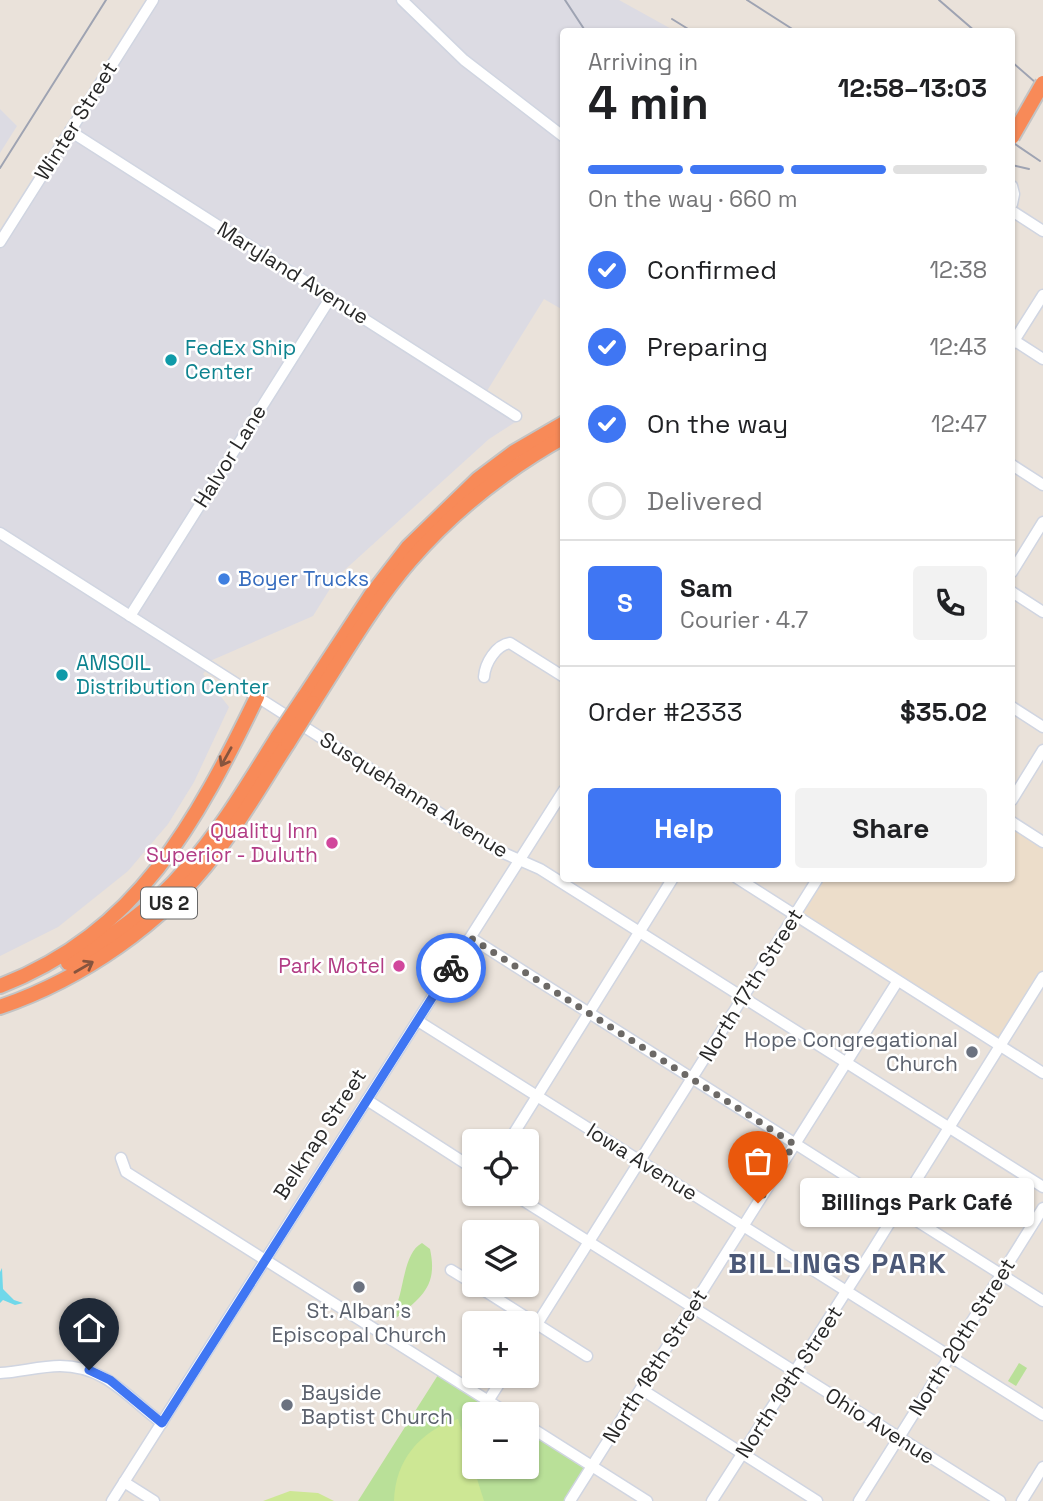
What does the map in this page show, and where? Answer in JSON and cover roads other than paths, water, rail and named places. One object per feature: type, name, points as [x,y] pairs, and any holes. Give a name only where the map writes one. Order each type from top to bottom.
[{"type":"highway","points":[[1015,132],[1043,83]]},
{"type":"highway","name":"US 2","points":[[0,1007],[35,993],[87,966],[132,936],[176,897],[214,856],[370,595],[408,547],[478,479],[514,452],[560,425]]},
{"type":"highway","name":"US 2","points":[[308,700],[392,584],[430,540],[490,485],[560,440]]},
{"type":"highway","points":[[0,986],[74,948],[134,899],[170,855],[187,829],[257,697]]},
{"type":"highway","name":"US 2","points":[[0,994],[57,969],[102,942],[147,908],[186,870],[283,739]]},
{"type":"street","name":"Winter Street","points":[[0,243],[53,150],[70,131],[153,0]]},
{"type":"street","points":[[401,0],[464,61],[560,134]]},
{"type":"street","name":"Maryland Avenue","points":[[70,131],[516,416]]},
{"type":"street","points":[[1015,213],[1043,231]]},
{"type":"street","points":[[1015,337],[1043,295]]},
{"type":"street","name":"Halvor Lane","points":[[130,616],[331,297]]},
{"type":"street","points":[[1015,343],[1043,359]]},
{"type":"street","points":[[1015,467],[1043,485]]},
{"type":"street","points":[[1015,567],[1043,522]]},
{"type":"street","name":"Susquehanna Avenue","points":[[0,533],[499,852],[520,859],[560,882]]},
{"type":"street","points":[[1015,594],[1043,612]]},
{"type":"street","points":[[484,677],[487,666],[500,646],[510,643],[560,674]]},
{"type":"street","points":[[1015,709],[1043,727]]},
{"type":"street","points":[[1015,795],[1043,750]]},
{"type":"street","name":"Belknap Street","points":[[112,1501],[560,796]]},
{"type":"street","points":[[1015,824],[1043,842]]},
{"type":"street","name":"Susquehanna Avenue","points":[[561,882],[1043,1187]]},
{"type":"street","points":[[516,1129],[671,882]]},
{"type":"street","points":[[743,882],[1043,1073]]},
{"type":"street","name":"North 17th Street","points":[[539,1319],[816,882]]},
{"type":"street","points":[[471,938],[1043,1301]]},
{"type":"street","name":"North 19th Street","points":[[712,1501],[1043,977]]},
{"type":"street","name":"North 18th Street","points":[[570,1501],[897,982]]},
{"type":"street","name":"Iowa Avenue","points":[[418,1021],[1043,1415]]},
{"type":"street","points":[[367,1100],[462,1161]]},
{"type":"street","points":[[121,1158],[126,1172],[488,1401],[496,1388]]},
{"type":"street","name":"Ohio Avenue","points":[[532,1206],[1000,1501]]},
{"type":"street","name":"North 20th Street","points":[[859,1501],[1043,1208]]},
{"type":"street","points":[[451,1270],[462,1277]]},
{"type":"street","points":[[494,1297],[516,1311]]},
{"type":"street","points":[[539,1326],[587,1356]]},
{"type":"street","points":[[0,1373],[59,1366],[89,1370],[110,1380],[162,1423]]},
{"type":"street","points":[[641,1389],[817,1501]]},
{"type":"street","points":[[539,1433],[647,1501]]},
{"type":"street","points":[[1022,1501],[1043,1467]]},
{"type":"street","points":[[124,1482],[154,1501]]},
{"type":"water","points":[[2,1268],[3,1289],[14,1300],[23,1303],[15,1305],[3,1300],[0,1303]]},
{"type":"railway","points":[[0,168],[106,0]]},
{"type":"railway","points":[[565,0],[583,28]]},
{"type":"railway","points":[[747,0],[791,28]]},
{"type":"railway","points":[[939,0],[971,28]]},
{"type":"railway","points":[[672,19],[687,28]]},
{"type":"railway","points":[[1015,65],[1043,89]]},
{"type":"railway","points":[[1015,144],[1040,161]]},
{"type":"railway","points":[[1015,166],[1029,169]]},
{"type":"place","name":"FedEx Ship Center","points":[[171,360]]},
{"type":"place","name":"Boyer Trucks","points":[[224,579]]},
{"type":"place","name":"AMSOIL Distribution Center","points":[[62,675]]},
{"type":"place","name":"Quality Inn Superior - Duluth","points":[[332,843]]},
{"type":"place","name":"Park Motel","points":[[399,966]]},
{"type":"place","name":"Hope Congregational Church","points":[[972,1052]]},
{"type":"place","name":"Billings Park Café","points":[[758,1203]]},
{"type":"place","name":"St. Alban's Episcopal Church","points":[[359,1287]]},
{"type":"place","name":"Bayside Baptist Church","points":[[287,1405]]},
{"type":"district","name":"BILLINGS PARK","points":[[838,1263]]}]
